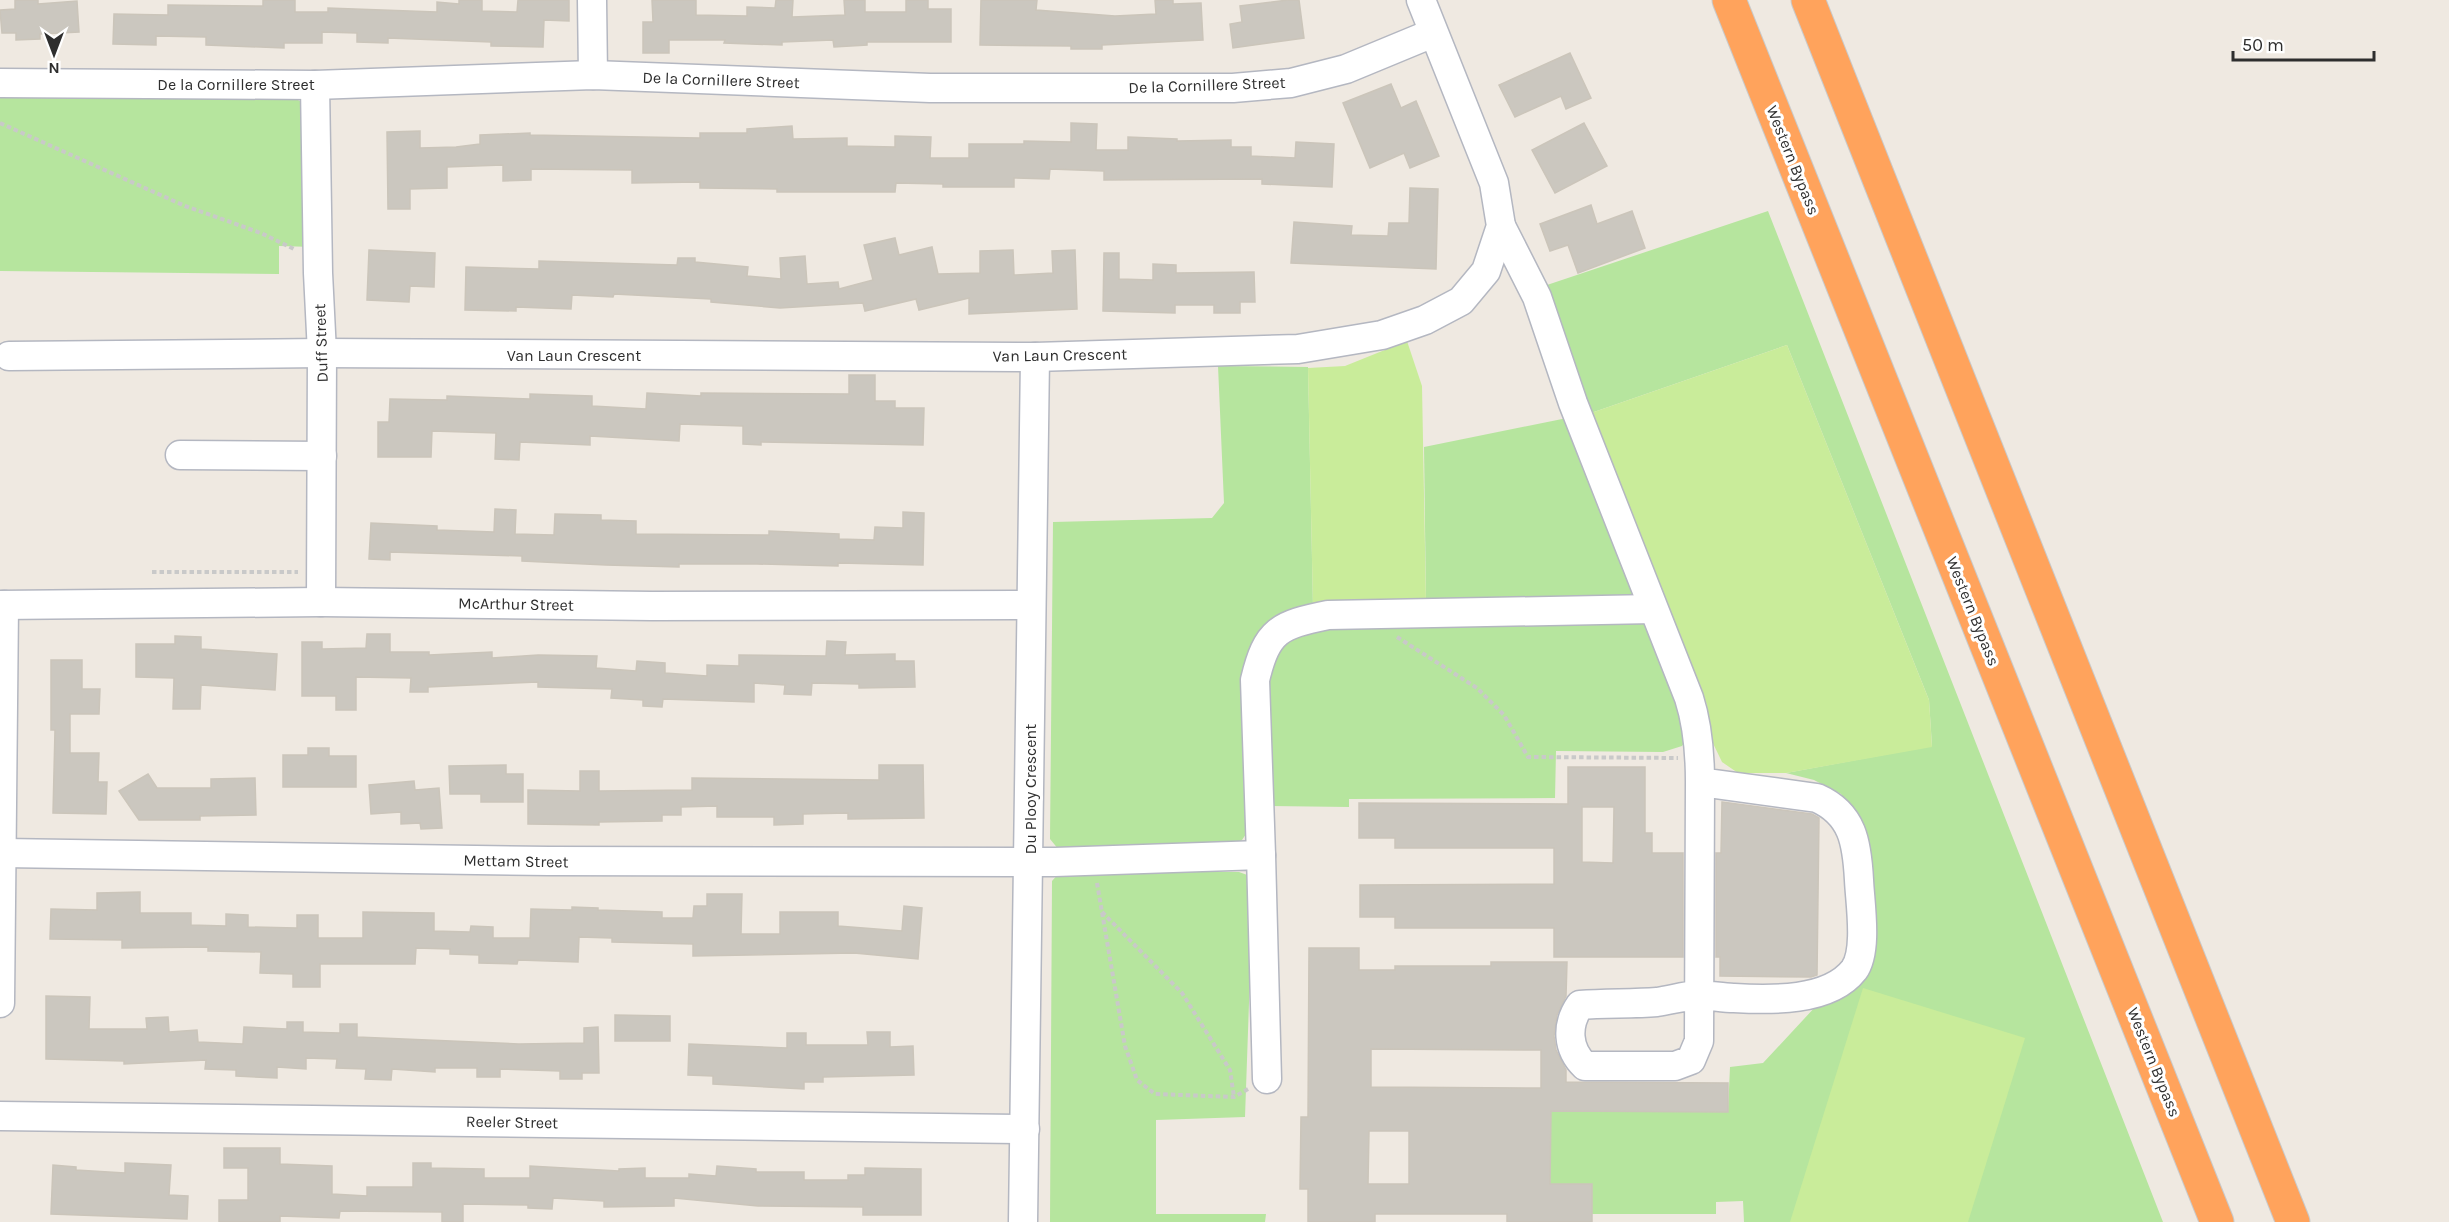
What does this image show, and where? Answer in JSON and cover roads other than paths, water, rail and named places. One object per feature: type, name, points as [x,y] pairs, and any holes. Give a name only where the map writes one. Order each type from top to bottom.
[{"type":"highway","name":"Western Bypass","points":[[1729,0],[2217,1222]]},
{"type":"highway","points":[[1808,0],[2292,1222]]},
{"type":"street","points":[[592,0],[593,75]]},
{"type":"street","name":"Van Laun Crescent","points":[[9,356],[322,353],[1035,357],[1298,349],[1382,335],[1425,320],[1461,301],[1486,271],[1501,226],[1494,183],[1421,0]]},
{"type":"street","name":"De la Cornillere Street","points":[[0,83],[315,85],[593,75],[930,88],[1233,88],[1291,83],[1346,69],[1433,33]]},
{"type":"street","name":"Duff Street","points":[[315,85],[318,273],[322,353],[321,602]]},
{"type":"street","points":[[1501,226],[1536,297],[1573,403],[1697,722],[1700,770],[1699,995],[1699,1041],[1691,1060],[1675,1066],[1585,1066],[1574,1056],[1571,1039],[1573,1016],[1580,1005],[1656,1002],[1699,995],[1780,998],[1829,988],[1845,979],[1855,968],[1861,954],[1858,859],[1844,817],[1834,806],[1800,794],[1700,770]]},
{"type":"street","name":"Du Plooy Crescent","points":[[1023,1222],[1035,357]]},
{"type":"street","points":[[180,455],[322,456]]},
{"type":"street","name":"McArthur Street","points":[[2,605],[321,602],[652,606],[1031,605]]},
{"type":"street","points":[[0,1003],[3,853],[2,605]]},
{"type":"street","points":[[1267,1079],[1255,680],[1262,652],[1273,635],[1293,622],[1328,615],[1653,609]]},
{"type":"street","name":"Mettam Street","points":[[3,853],[549,861],[1093,862],[1261,855]]},
{"type":"street","name":"Reeler Street","points":[[0,1116],[1025,1129]]}]
